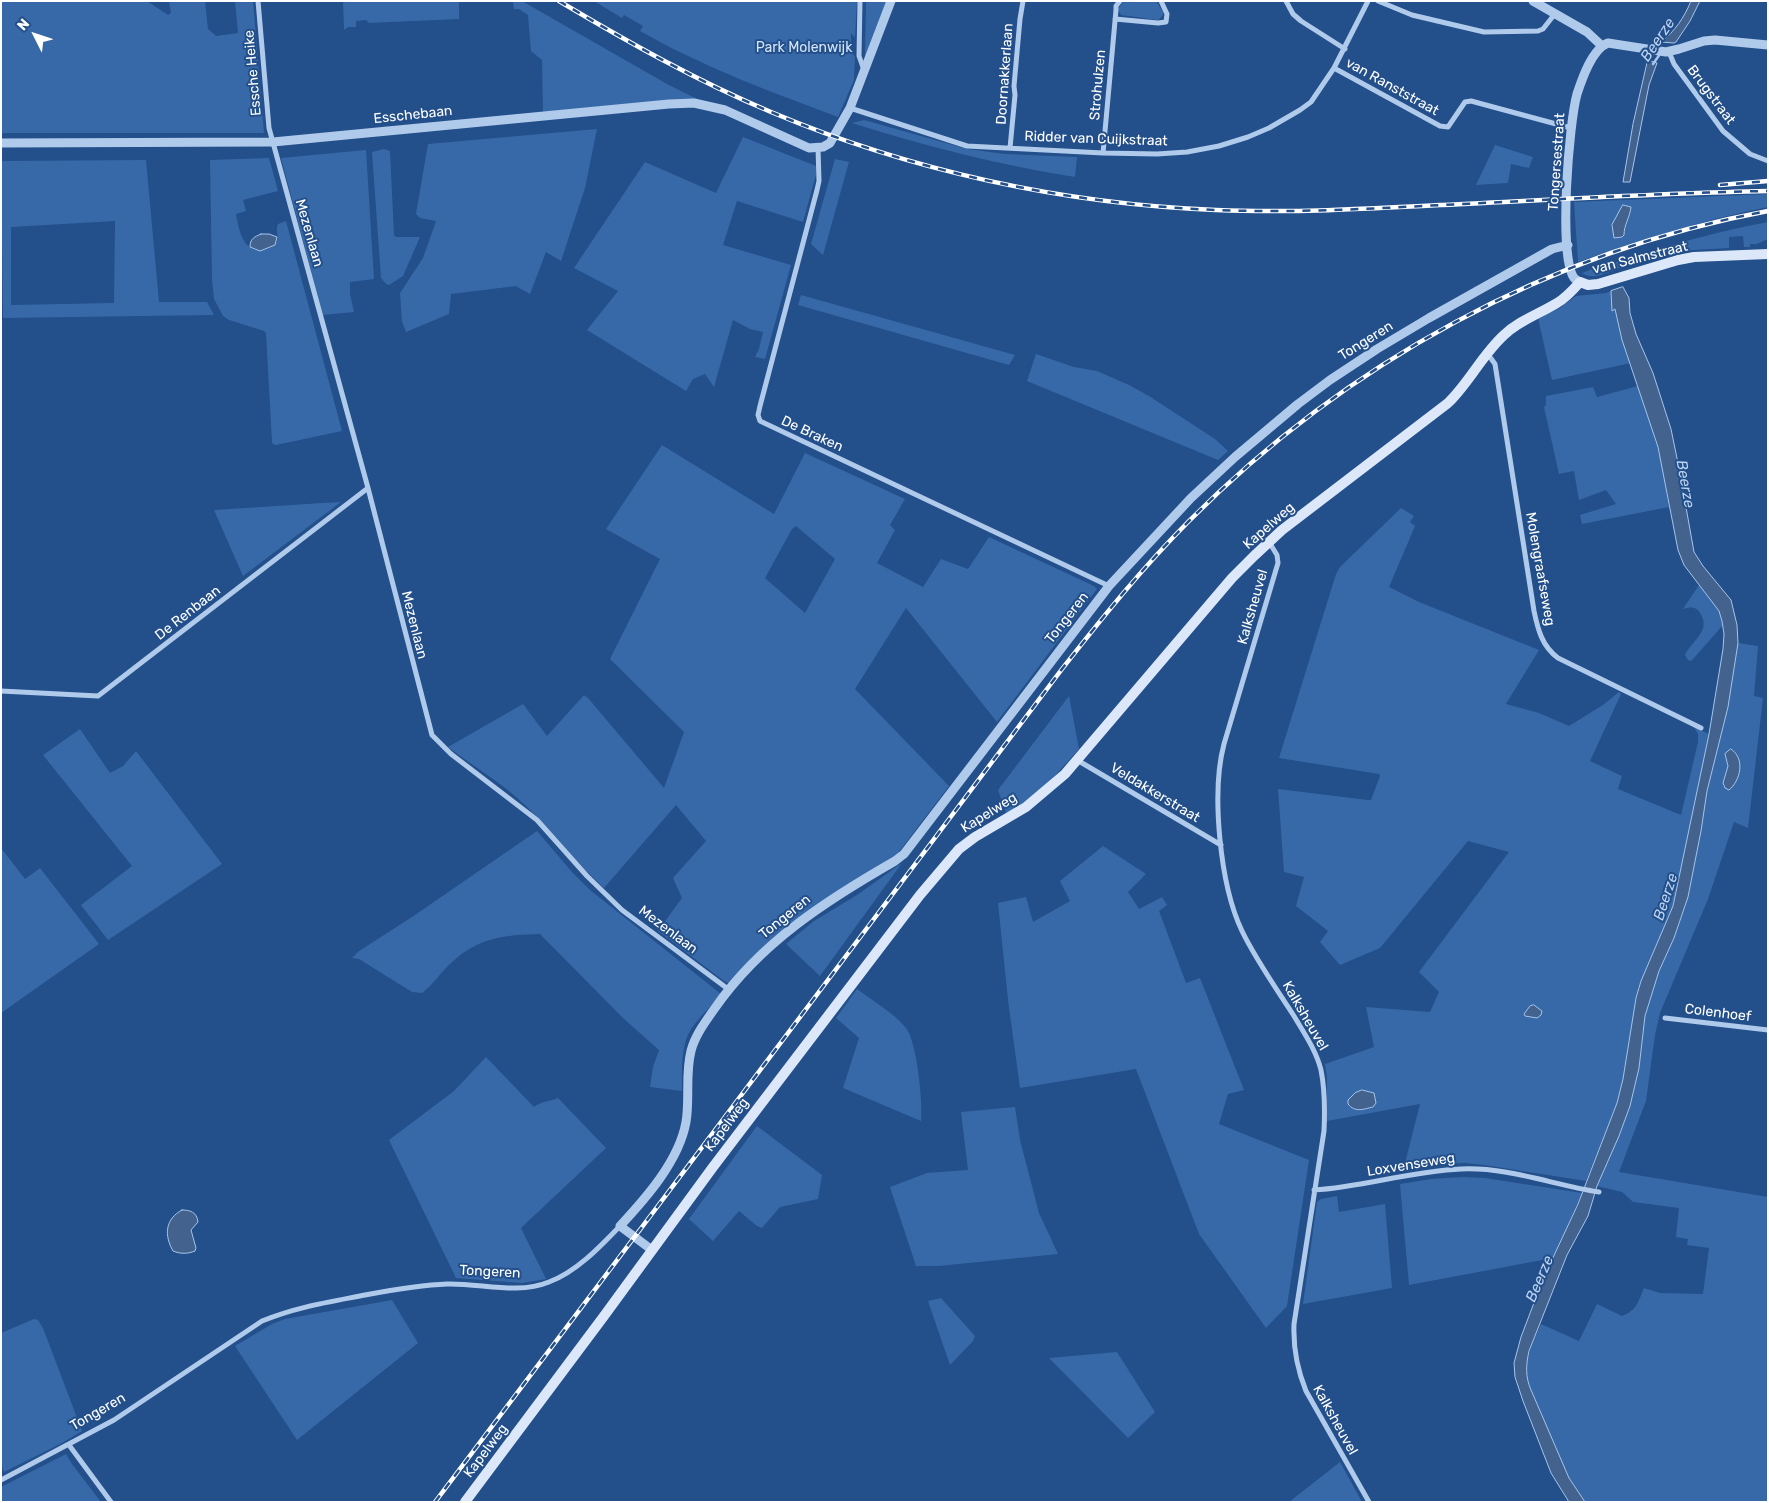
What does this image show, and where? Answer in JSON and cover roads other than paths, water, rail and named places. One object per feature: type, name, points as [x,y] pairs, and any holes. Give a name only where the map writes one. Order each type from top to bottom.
[{"type":"main road","name":"van Salmstraat","points":[[1580,282],[1588,285],[1598,284],[1662,265],[1694,258],[1768,254]]},
{"type":"main road","name":"Kapelweg","points":[[466,1502],[713,1167],[904,915],[951,859],[975,837],[1026,807],[1064,774],[1078,760],[1232,578],[1269,542],[1448,403],[1460,392],[1496,342],[1516,325],[1556,303],[1580,282]]},
{"type":"street","name":"Essche Heike","points":[[258,1],[269,128],[273,142]]},
{"type":"street","points":[[860,1],[859,56],[865,70]]},
{"type":"street","points":[[818,148],[830,143],[850,108],[891,1]]},
{"type":"street","name":"Doornakkerlaan","points":[[1010,148],[1016,57],[1023,1]]},
{"type":"street","name":"Strohulzen","points":[[1103,153],[1116,6],[1120,1]]},
{"type":"street","points":[[1115,19],[1166,22],[1167,14],[1161,1]]},
{"type":"street","points":[[1286,1],[1293,14],[1301,21],[1344,49]]},
{"type":"street","name":"Ridder van Cuijkstraat","points":[[850,108],[967,146],[1157,154],[1187,152],[1219,146],[1248,137],[1276,124],[1300,110],[1314,98],[1334,68],[1368,1]]},
{"type":"street","points":[[1378,1],[1412,15],[1484,32],[1538,31],[1543,29],[1554,14]]},
{"type":"street","points":[[1533,1],[1586,32],[1601,45],[1617,43],[1668,52],[1704,41],[1715,40],[1768,45]]},
{"type":"street","name":"Tongersestraat","points":[[1580,282],[1572,274],[1568,245],[1566,190],[1571,128],[1579,89],[1593,56],[1601,45]]},
{"type":"street","name":"Brugstraat","points":[[1668,52],[1674,64],[1723,131],[1750,154],[1768,162]]},
{"type":"street","name":"van Ranststraat","points":[[1334,68],[1440,126],[1448,127],[1465,102],[1471,101],[1571,128]]},
{"type":"street","name":"Esschebaan","points":[[1,143],[273,142],[694,103],[725,110],[801,145],[809,148],[818,148]]},
{"type":"street","name":"Mezenlaan","points":[[273,142],[368,488],[432,735],[451,754],[537,820],[558,841],[587,876],[622,910],[728,989]]},
{"type":"street","name":"De Braken","points":[[818,148],[818,190],[760,406],[758,415],[760,421],[1109,586]]},
{"type":"street","name":"Tongeren","points":[[1,1480],[114,1420],[262,1321],[288,1311],[327,1302],[424,1286],[449,1284],[528,1288],[550,1282],[573,1268],[620,1226],[666,1169],[680,1146],[686,1122],[691,1050],[706,1021],[728,989],[751,964],[786,932],[819,907],[904,854],[1109,586],[1192,498],[1235,457],[1306,398],[1377,349],[1552,249],[1568,245]]},
{"type":"street","name":"Molengraafseweg","points":[[1487,353],[1495,364],[1534,611],[1541,638],[1546,647],[1558,658],[1701,728]]},
{"type":"street","name":"De Renbaan","points":[[1,691],[98,696],[368,488]]},
{"type":"street","name":"Kalksheuvel","points":[[1269,542],[1277,555],[1278,563],[1218,769],[1221,845],[1228,891],[1242,931],[1309,1040],[1320,1068],[1325,1106],[1324,1131],[1293,1338],[1296,1364],[1306,1391],[1369,1502]]},
{"type":"street","name":"Veldakkerstraat","points":[[1078,760],[1221,845]]},
{"type":"street","name":"Colenhoef","points":[[1665,1018],[1768,1030]]},
{"type":"street","name":"Loxvenseweg","points":[[1314,1190],[1338,1189],[1416,1174],[1461,1169],[1494,1170],[1518,1174],[1598,1192]]},
{"type":"street","points":[[620,1226],[652,1250]]},
{"type":"street","points":[[69,1445],[111,1502]]},
{"type":"waterway","name":"Beerze","points":[[1653,64],[1660,54]]},
{"type":"waterway","name":"Beerze","points":[[1624,266],[1625,260]]},
{"type":"railway","points":[[559,1],[690,74],[743,100],[824,133],[933,167],[1045,192],[1159,206],[1216,210],[1300,211],[1768,191]]},
{"type":"railway","points":[[1720,185],[1768,181]]},
{"type":"railway","points":[[435,1502],[1062,669],[1139,575],[1189,521],[1250,464],[1315,412],[1383,364],[1455,322],[1530,285],[1608,254],[1687,229],[1768,211]]},
{"type":"park label","name":"Park Molenwijk","points":[[804,48]]}]
